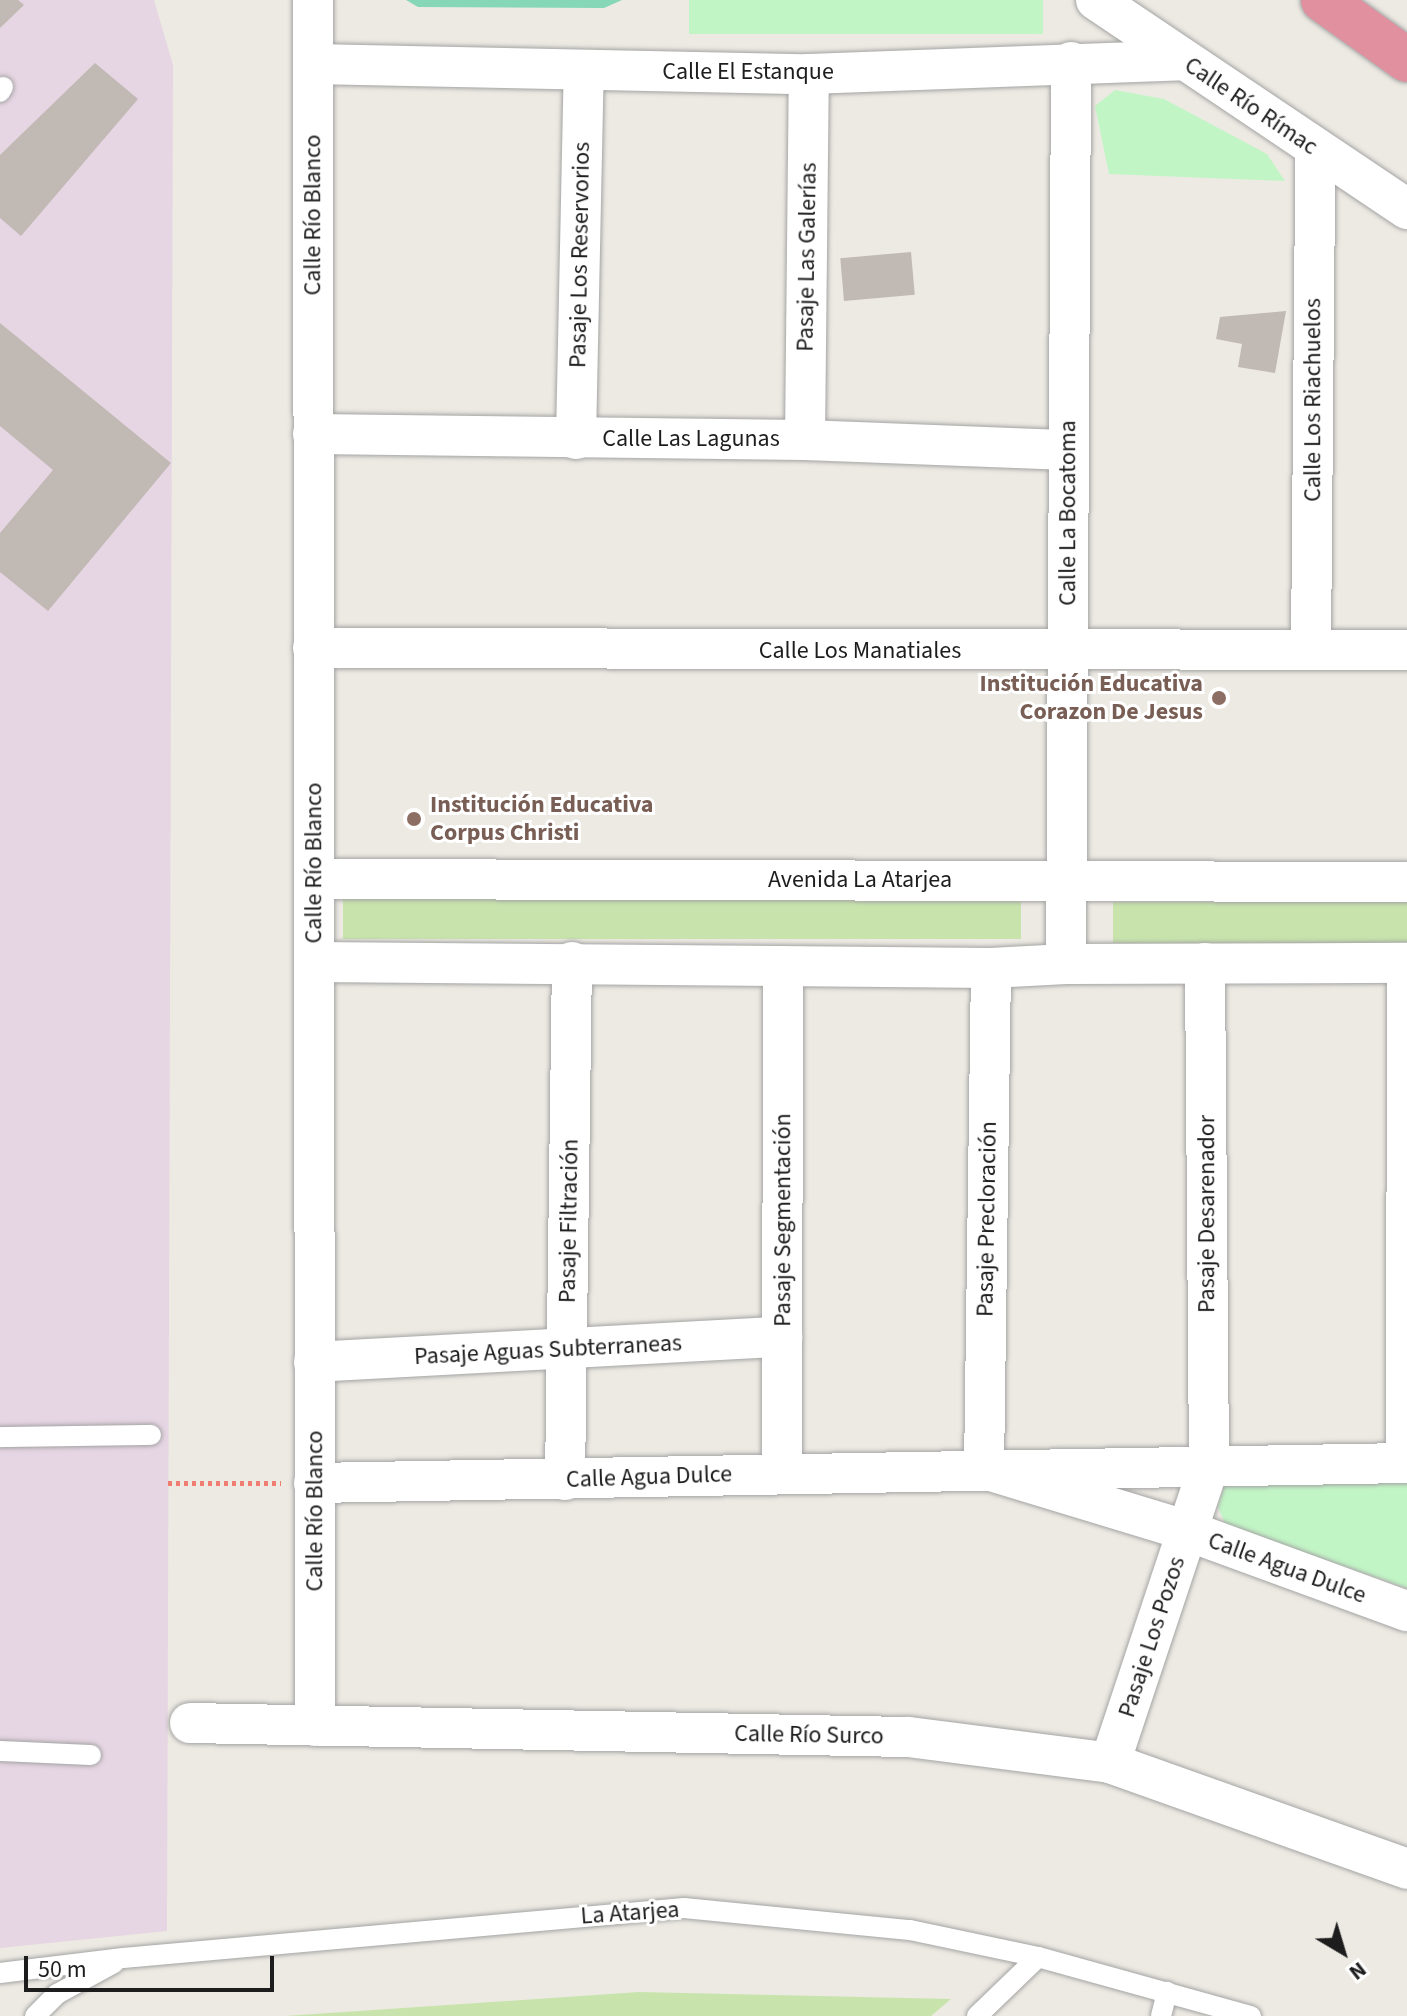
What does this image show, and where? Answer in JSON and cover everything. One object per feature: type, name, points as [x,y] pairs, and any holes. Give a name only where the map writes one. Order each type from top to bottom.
[{"type":"highway","points":[[1323,0],[1407,60]]},
{"type":"street","name":"Calle Río Blanco","points":[[313,0],[315,1726]]},
{"type":"street","name":"Calle Río Rímac","points":[[1096,0],[1315,151],[1407,209]]},
{"type":"street","name":"Calle El Estanque","points":[[313,64],[809,74],[1183,60]]},
{"type":"street","name":"Calle La Bocatoma","points":[[1066,964],[1071,62]]},
{"type":"street","name":"Pasaje Los Reservorios","points":[[576,439],[584,70]]},
{"type":"street","name":"Pasaje Las Galerías","points":[[805,440],[809,74]]},
{"type":"street","name":"Calle Los Riachuelos","points":[[1311,649],[1315,151]]},
{"type":"street","name":"Calle Las Lagunas","points":[[313,434],[805,440],[1069,450]]},
{"type":"street","name":"Calle Los Manatiales","points":[[313,648],[1068,652],[1407,650]]},
{"type":"street","name":"Avenida La Atarjea","points":[[314,879],[1407,882]]},
{"type":"street","points":[[314,962],[991,968],[1066,964],[1407,963],[1406,1463]]},
{"type":"street","name":"Pasaje Filtración","points":[[565,1480],[572,962]]},
{"type":"street","name":"Pasaje Desarenador","points":[[1205,963],[1209,1465]]},
{"type":"street","name":"Pasaje Segmentación","points":[[782,1474],[783,966]]},
{"type":"street","name":"Pasaje Precloración","points":[[984,1469],[991,968]]},
{"type":"street","name":"Pasaje Aguas Subterraneas","points":[[314,1362],[782,1337]]},
{"type":"street","name":"Calle Agua Dulce","points":[[314,1483],[1406,1463]]},
{"type":"street","name":"Pasaje Los Pozos","points":[[1110,1763],[1209,1465]]},
{"type":"street","name":"Calle Agua Dulce","points":[[984,1469],[1188,1531],[1407,1611]]},
{"type":"street","name":"Calle Río Surco","points":[[190,1723],[908,1737],[1110,1763],[1407,1869]]},
{"type":"lane","points":[[0,1437],[151,1435]]},
{"type":"lane","points":[[0,1751],[91,1755]]},
{"type":"lane","name":"La Atarjea","points":[[0,1973],[123,1958],[684,1908],[910,1930],[1038,1957],[1251,2016]]},
{"type":"lane","points":[[977,2016],[1038,1957]]},
{"type":"lane","points":[[35,2016],[57,1994],[123,1958]]},
{"type":"lane","points":[[1161,2016],[1167,1992]]},
{"type":"path","points":[[168,1483],[314,1483]]},
{"type":"shaded area","points":[[0,0],[154,0],[173,65],[167,1931],[0,1948]]},
{"type":"green space","points":[[406,0],[622,0],[604,8],[418,7]]},
{"type":"green space","points":[[689,0],[1043,0],[1043,34],[689,34]]},
{"type":"green space","points":[[1115,90],[1164,99],[1267,154],[1285,181],[1109,174],[1095,106]]},
{"type":"green space","points":[[343,895],[1021,895],[1021,939],[343,939]]},
{"type":"green space","points":[[1113,902],[1407,902],[1407,943],[1113,943]]},
{"type":"green space","points":[[1407,1477],[1407,1588],[1226,1526],[1218,1507],[1226,1479]]},
{"type":"green space","points":[[639,1992],[951,1999],[931,2016],[285,2016]]},
{"type":"building","points":[[0,0],[18,0],[24,5],[0,28]]},
{"type":"building","points":[[95,63],[138,99],[21,236],[0,218],[0,155]]},
{"type":"building","points":[[911,252],[915,295],[844,301],[840,258]]},
{"type":"building","points":[[1286,311],[1275,373],[1238,367],[1242,344],[1216,339],[1220,317]]},
{"type":"building","points":[[0,323],[171,463],[48,611],[0,572],[0,533],[53,470],[0,426]]},
{"type":"place","name":"Institución Educativa Corazon De Jesus","points":[[1219,698]]},
{"type":"place","name":"Institución Educativa Corpus Christi","points":[[414,819]]}]
